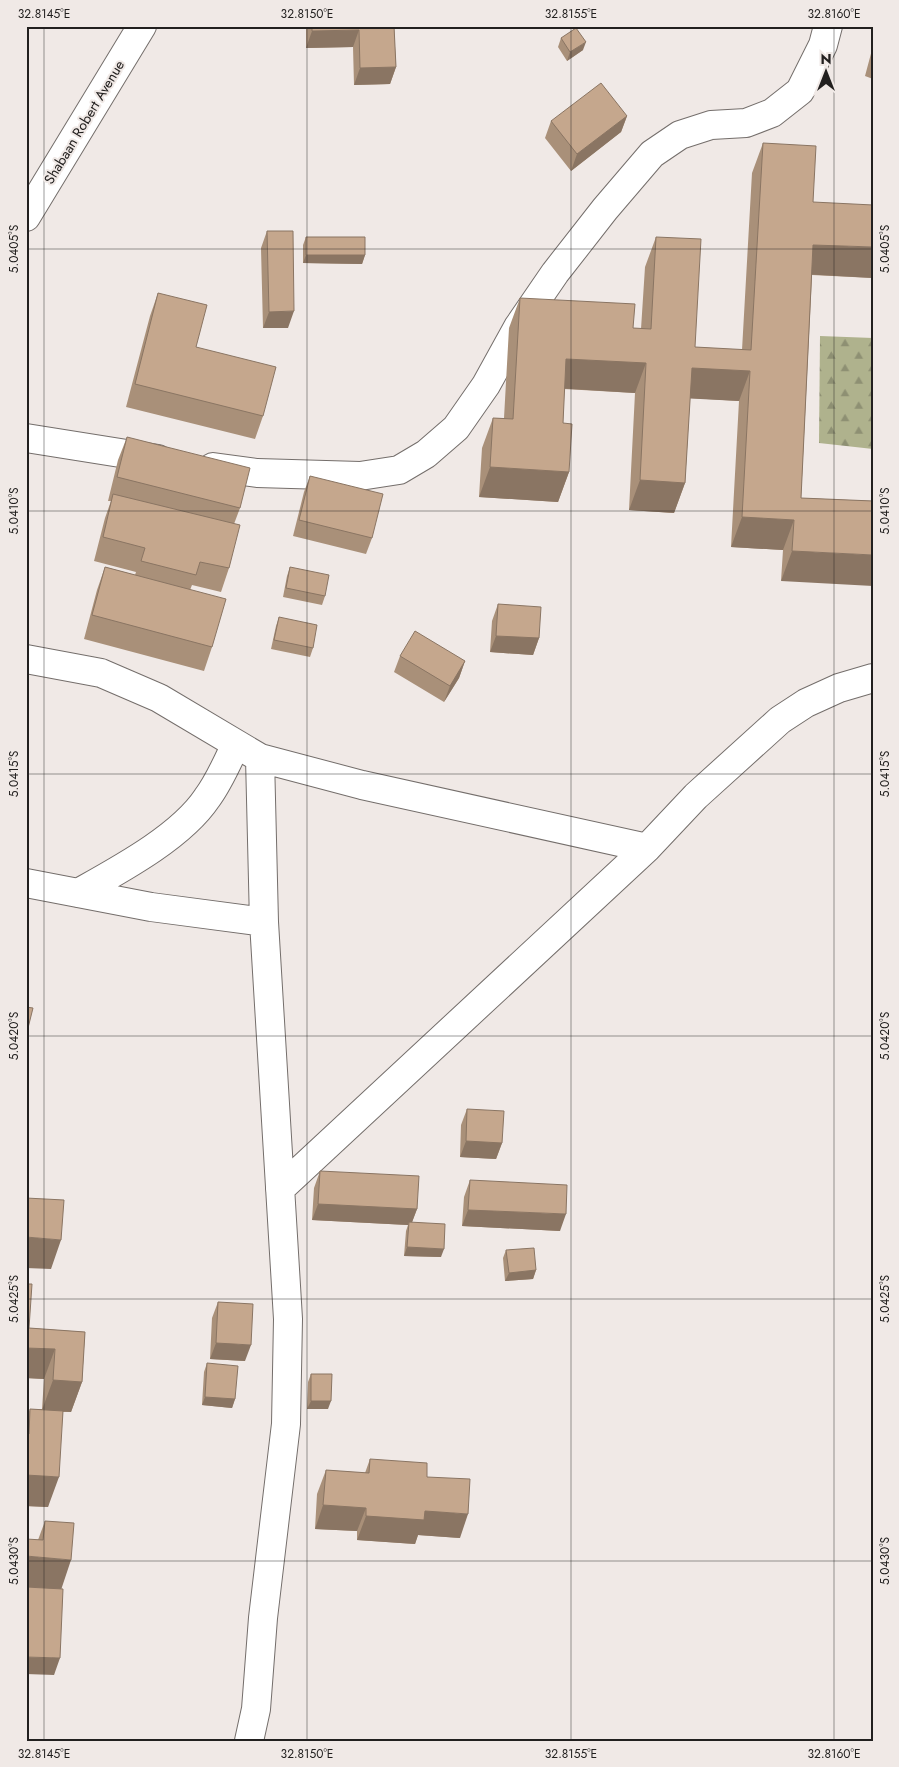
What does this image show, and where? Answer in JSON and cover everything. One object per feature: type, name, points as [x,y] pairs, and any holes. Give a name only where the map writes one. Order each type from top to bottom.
[{"type":"street","name":"Shabaan Robert Avenue","points":[[26,217],[142,26]]},
{"type":"street","points":[[26,438],[257,473],[360,476],[399,470],[426,454],[456,428],[486,385],[518,327],[556,273],[605,209],[652,154],[680,135],[711,125],[746,123],[772,113],[800,91],[824,46],[828,26]]},
{"type":"street","points":[[26,659],[101,674],[159,698],[260,758],[362,785],[647,848]]},
{"type":"street","points":[[280,1189],[647,848],[696,796],[780,720],[814,699],[839,688],[873,678]]},
{"type":"street","points":[[78,893],[136,859],[184,825],[206,800],[220,778],[236,744]]},
{"type":"street","points":[[249,1741],[256,1709],[263,1618],[286,1424],[288,1319],[264,922],[260,758]]},
{"type":"street","points":[[26,883],[151,907],[264,922]]},
{"type":"green space","points":[[820,336],[873,338],[873,449],[819,443]]},
{"type":"building","points":[[312,26],[394,26],[396,67],[360,68],[359,30],[312,31]]},
{"type":"building","points":[[576,28],[586,42],[570,52],[561,38]]},
{"type":"building","points":[[601,83],[627,116],[577,154],[551,121]]},
{"type":"building","points":[[763,143],[816,146],[813,202],[873,205],[873,247],[813,245],[801,498],[873,501],[873,555],[792,551],[794,520],[742,517],[750,371],[692,368],[685,483],[640,480],[646,363],[566,359],[563,423],[572,424],[569,472],[490,467],[493,418],[513,419],[520,298],[635,304],[633,328],[651,329],[656,237],[701,239],[695,347],[751,350]]},
{"type":"building","points":[[267,231],[293,231],[294,311],[269,312]]},
{"type":"building","points":[[306,237],[365,237],[365,255],[306,255]]},
{"type":"building","points":[[158,293],[207,305],[196,347],[276,367],[263,416],[135,384]]},
{"type":"building","points":[[127,437],[250,468],[240,508],[117,477]]},
{"type":"building","points":[[310,476],[383,494],[372,538],[299,520]]},
{"type":"building","points":[[113,494],[240,525],[229,568],[200,562],[196,575],[141,561],[145,548],[103,537]]},
{"type":"building","points":[[105,567],[226,599],[212,647],[92,615]]},
{"type":"building","points":[[290,567],[329,575],[325,596],[286,588]]},
{"type":"building","points":[[498,604],[541,607],[539,638],[496,636]]},
{"type":"building","points":[[279,617],[317,625],[313,648],[274,640]]},
{"type":"building","points":[[415,631],[465,661],[450,686],[400,656]]},
{"type":"building","points":[[26,1007],[33,1008],[26,1036]]},
{"type":"building","points":[[467,1109],[504,1111],[502,1143],[466,1141]]},
{"type":"building","points":[[320,1171],[419,1176],[417,1209],[318,1204]]},
{"type":"building","points":[[470,1180],[567,1185],[566,1214],[468,1210]]},
{"type":"building","points":[[26,1198],[64,1200],[61,1240],[26,1237]]},
{"type":"building","points":[[409,1222],[445,1224],[444,1249],[407,1247]]},
{"type":"building","points":[[534,1248],[536,1270],[509,1273],[506,1250]]},
{"type":"building","points":[[26,1284],[32,1284],[29,1328],[85,1332],[82,1382],[53,1380],[55,1349],[26,1348]]},
{"type":"building","points":[[218,1302],[253,1304],[251,1345],[216,1343]]},
{"type":"building","points":[[207,1363],[238,1366],[235,1399],[205,1397]]},
{"type":"building","points":[[311,1374],[332,1374],[331,1401],[311,1401]]},
{"type":"building","points":[[30,1409],[63,1411],[59,1477],[26,1475],[28,1452],[26,1452],[26,1434],[29,1434]]},
{"type":"building","points":[[370,1459],[427,1463],[427,1477],[470,1479],[468,1514],[425,1511],[424,1520],[366,1516],[366,1508],[323,1505],[326,1470],[369,1473]]},
{"type":"building","points":[[45,1521],[74,1523],[71,1560],[26,1556],[26,1539],[43,1540]]},
{"type":"building","points":[[26,1587],[63,1589],[60,1658],[26,1657]]}]
